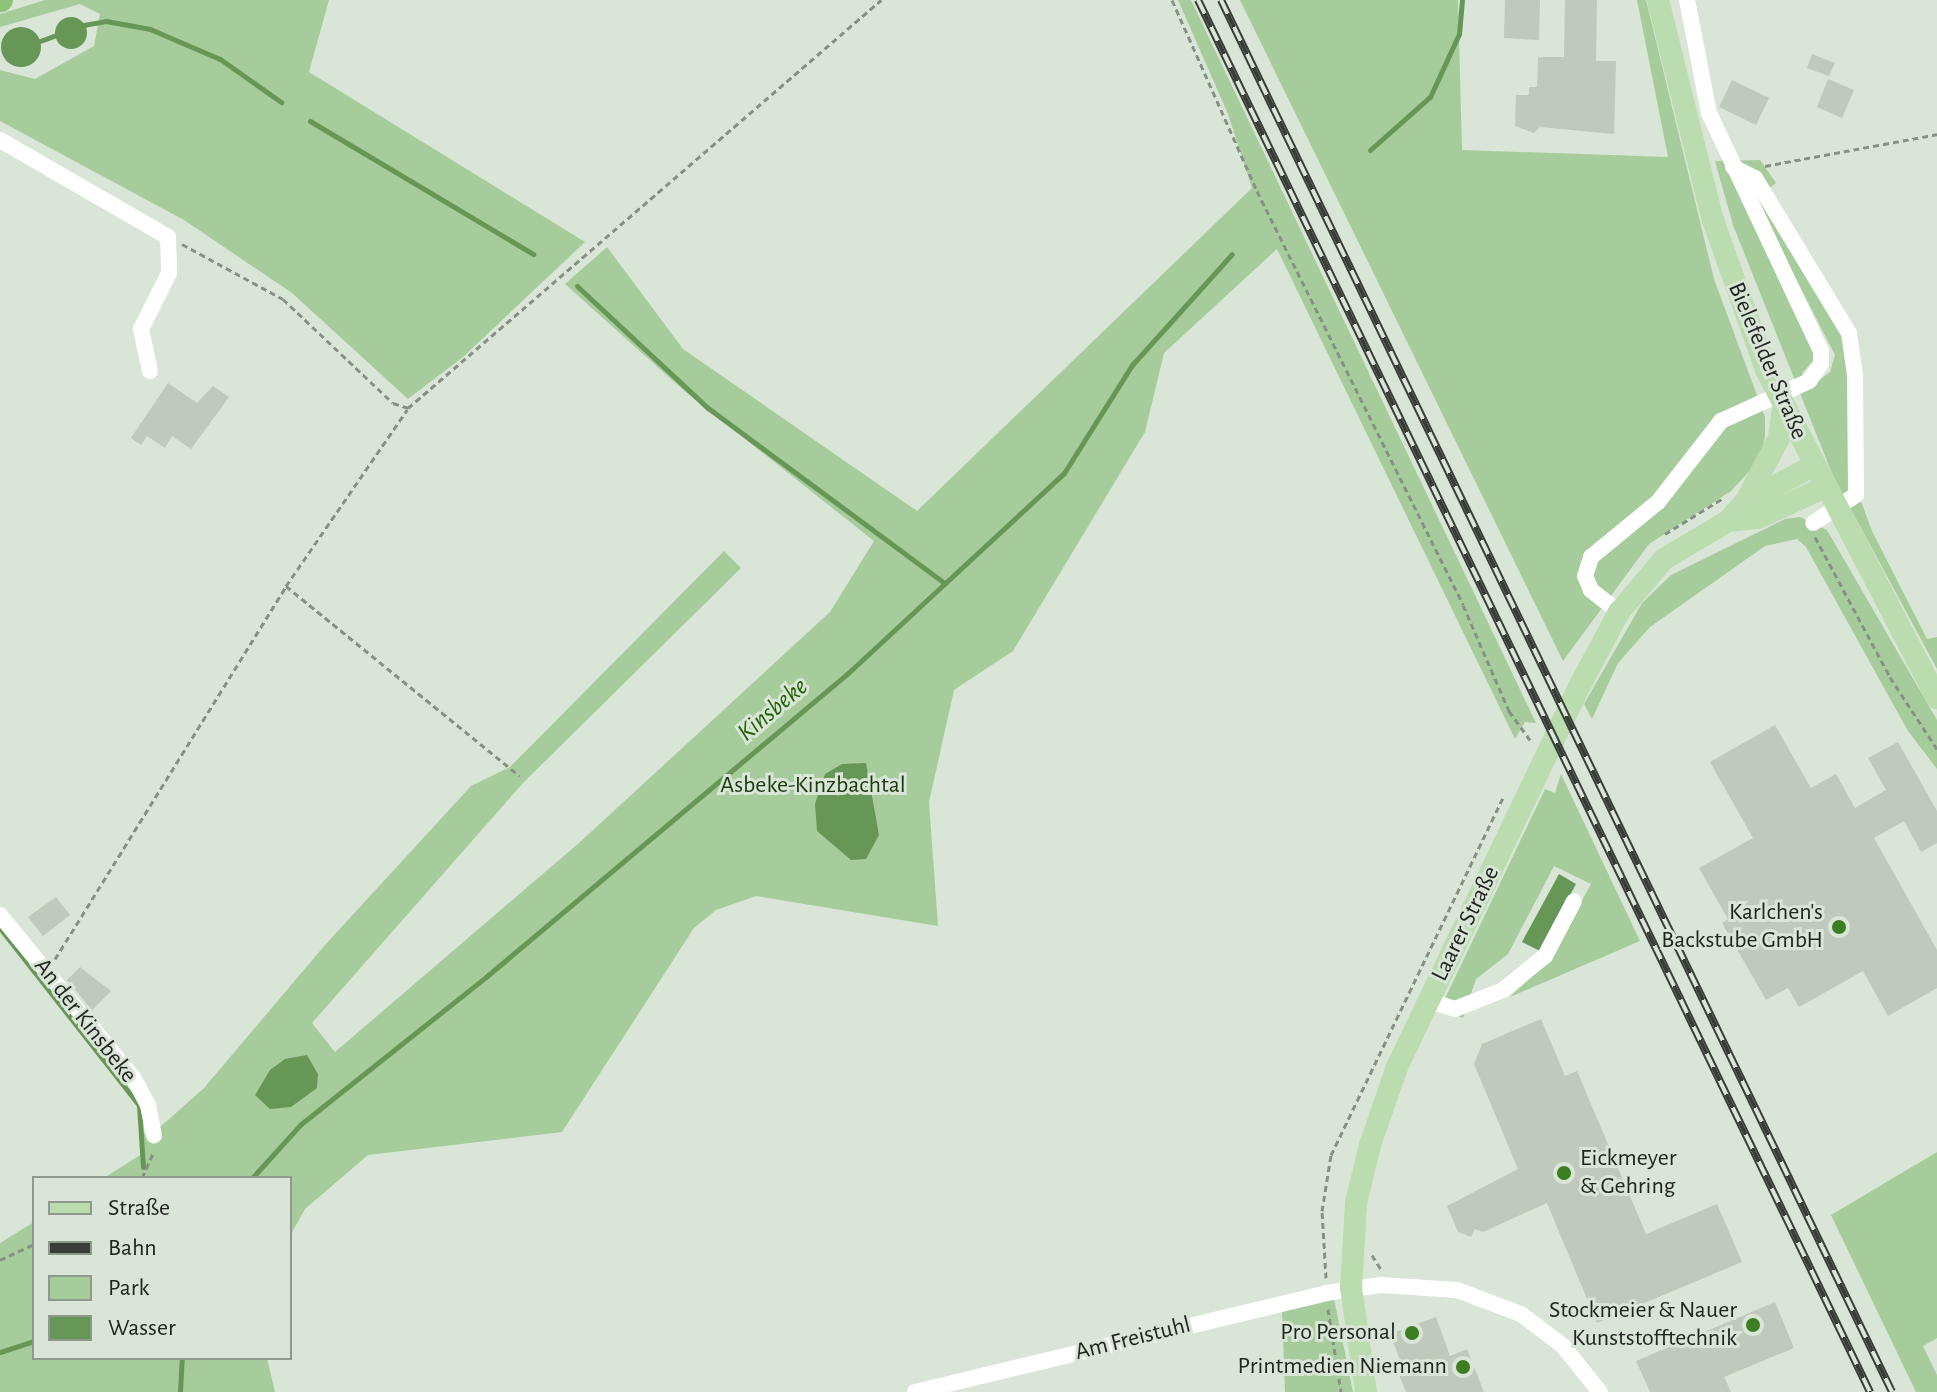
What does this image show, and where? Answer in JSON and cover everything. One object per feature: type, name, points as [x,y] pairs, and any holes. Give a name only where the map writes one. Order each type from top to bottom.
[{"type":"main road","name":"Bielefelder Straße","points":[[1658,0],[1713,220],[1783,410],[1937,698]]},
{"type":"main road","points":[[1745,502],[1779,438],[1783,410]]},
{"type":"main road","name":"Laarer Straße","points":[[1366,1392],[1351,1288],[1356,1203],[1370,1145],[1397,1067],[1619,612],[1664,559],[1728,521],[1745,502],[1813,466]]},
{"type":"main road","name":"Laarer Straße","points":[[1728,521],[1758,518],[1823,488]]},
{"type":"street","points":[[1619,612],[1591,590],[1585,576],[1591,557],[1658,502],[1721,421],[1800,386],[1816,375],[1821,351],[1739,169],[1709,113],[1687,0]]},
{"type":"street","points":[[0,140],[168,237],[169,273],[141,329],[150,371]]},
{"type":"street","points":[[1739,169],[1755,178],[1849,333],[1855,375],[1852,411],[1856,495],[1813,523]]},
{"type":"street","points":[[1429,1001],[1455,1009],[1503,990],[1545,956],[1574,901]]},
{"type":"street","name":"An der Kinsbeke","points":[[0,915],[134,1079],[148,1105],[154,1135]]},
{"type":"street","name":"Am Freistuhl","points":[[915,1392],[1326,1293],[1351,1288],[1423,1286],[1492,1300],[1521,1314],[1563,1346],[1600,1392]]},
{"type":"path","points":[[47,973],[286,586],[408,408],[881,0]]},
{"type":"path","points":[[1172,0],[1257,191],[1463,605],[1509,711],[1546,759]]},
{"type":"path","points":[[1739,169],[1937,134]]},
{"type":"path","points":[[168,237],[264,285],[313,323],[393,403],[408,408]]},
{"type":"path","points":[[1813,523],[1811,530],[1890,677],[1937,749]]},
{"type":"path","points":[[286,586],[520,776]]},
{"type":"path","points":[[143,1176],[154,1155],[154,1135]]},
{"type":"path","points":[[0,1260],[32,1245]]},
{"type":"path","points":[[1326,1293],[1341,1392]]},
{"type":"green space","points":[[45,0],[329,0],[309,72],[585,242],[463,357],[408,399],[292,293],[184,220],[0,121],[0,70],[35,79],[94,46],[100,14],[80,4],[0,27],[0,14]]},
{"type":"green space","name":"Asbeke-Kinzbachtal","points":[[1178,0],[1191,0],[1536,723],[1525,722],[1515,739],[1277,249],[1164,353],[1145,432],[1013,651],[954,690],[929,802],[938,926],[756,896],[716,910],[694,928],[562,1132],[368,1155],[305,1209],[292,1232],[292,1176],[107,1176],[145,1152],[142,1135],[159,1128],[204,1088],[325,945],[471,786],[510,767],[724,551],[741,568],[523,783],[312,1023],[335,1052],[579,843],[830,612],[874,541],[682,389],[565,284],[607,247],[683,349],[917,511],[1252,188],[1228,114]]},
{"type":"green space","points":[[1240,0],[1458,0],[1462,150],[1668,157],[1637,0],[1646,0],[1714,279],[1765,417],[1765,436],[1760,460],[1731,491],[1649,544],[1563,661]]},
{"type":"green space","points":[[1760,160],[1776,183],[1763,193],[1847,334],[1852,477],[1872,531],[1927,639],[1937,637],[1937,669],[1833,476],[1733,225],[1715,161]],"holes":[[[1755,199],[1835,355],[1830,372],[1808,389],[1802,373],[1815,359],[1811,338]]]},
{"type":"green space","points":[[1800,517],[1827,530],[1937,720],[1937,769],[1908,731],[1806,547],[1797,539],[1765,546],[1650,627],[1618,663],[1592,719],[1584,704],[1642,603],[1671,575],[1785,519]]},
{"type":"green space","points":[[1561,774],[1640,941],[1510,997],[1550,959],[1591,884],[1554,866],[1508,954],[1476,979],[1463,1018],[1440,1009],[1545,789],[1555,793]]},
{"type":"green space","points":[[1937,1152],[1937,1338],[1923,1346],[1937,1375],[1937,1392],[1916,1392],[1831,1215]]},
{"type":"green space","points":[[32,1223],[32,1360],[267,1360],[275,1392],[0,1392],[0,1243]]},
{"type":"green space","points":[[1334,1299],[1353,1392],[1285,1392],[1282,1311]]},
{"type":"water","points":[[71,17],[82,22],[87,33],[82,44],[71,49],[60,44],[55,33],[60,22]]},
{"type":"water","points":[[21,27],[35,33],[41,47],[35,61],[21,67],[7,61],[1,47],[7,33]]},
{"type":"water","points":[[866,763],[879,835],[866,859],[851,860],[817,831],[815,804],[825,774],[842,764]]},
{"type":"water","points":[[1559,874],[1576,884],[1540,951],[1522,942]]},
{"type":"water","points":[[307,1055],[318,1074],[317,1088],[291,1107],[270,1109],[255,1095],[270,1070],[285,1059]]},
{"type":"building","points":[[1505,0],[1540,0],[1539,40],[1504,38]]},
{"type":"building","points":[[1565,0],[1597,0],[1596,61],[1616,61],[1614,134],[1540,127],[1534,133],[1515,126],[1516,95],[1529,95],[1529,87],[1537,87],[1538,57],[1564,57]]},
{"type":"building","points":[[1812,54],[1835,63],[1829,76],[1807,68]]},
{"type":"building","points":[[1828,79],[1854,90],[1842,118],[1817,107]]},
{"type":"building","points":[[1732,80],[1769,98],[1756,125],[1719,107]]},
{"type":"building","points":[[168,383],[197,403],[213,386],[229,397],[191,449],[172,436],[165,448],[147,436],[141,445],[131,438]]},
{"type":"building","points":[[1775,725],[1811,788],[1836,774],[1855,808],[1886,790],[1868,758],[1898,742],[1937,811],[1937,843],[1921,852],[1904,821],[1874,838],[1937,950],[1937,988],[1888,1016],[1863,971],[1799,1007],[1788,988],[1766,1000],[1722,923],[1728,919],[1699,868],[1753,838],[1710,762]]},
{"type":"building","points":[[56,897],[70,915],[43,936],[28,917]]},
{"type":"building","points":[[80,967],[111,991],[92,1010],[67,980]]},
{"type":"building","name":"Eickmeyer & Gehring","points":[[1541,1019],[1565,1076],[1577,1071],[1646,1234],[1717,1204],[1742,1262],[1597,1323],[1547,1203],[1483,1232],[1475,1229],[1471,1237],[1458,1232],[1447,1206],[1518,1169],[1474,1064],[1482,1044]]},
{"type":"building","name":"Stockmeier & Nauer Kunststofftechnik","points":[[1775,1302],[1794,1348],[1724,1377],[1731,1392],[1650,1392],[1636,1361]]},
{"type":"building","points":[[1436,1317],[1450,1356],[1467,1349],[1484,1392],[1406,1392],[1399,1375],[1405,1373],[1390,1334]]},
{"type":"waterway","name":"Kinsbeke","points":[[1370,150],[1430,97],[1459,34],[1462,0]]},
{"type":"waterway","points":[[78,26],[106,21],[150,29],[220,59],[281,102]]},
{"type":"waterway","points":[[40,41],[62,33]]},
{"type":"waterway","points":[[310,121],[533,254]]},
{"type":"waterway","name":"Kinsbeke","points":[[254,1176],[301,1124],[487,976],[847,674],[1064,473],[1132,365],[1232,254]]},
{"type":"waterway","points":[[577,286],[708,408],[943,582]]},
{"type":"waterway","points":[[0,928],[139,1105],[143,1167]]},
{"type":"waterway","name":"Kinsbeke","points":[[0,1352],[32,1342]]},
{"type":"waterway","points":[[180,1392],[182,1360]]},
{"type":"railway","points":[[1198,0],[1870,1392]]},
{"type":"railway","points":[[1221,0],[1892,1392]]},
{"type":"place","name":"Karlchen's Backstube GmbH","points":[[1839,927]]},
{"type":"place","name":"Eickmeyer & Gehring","points":[[1564,1173]]},
{"type":"place","name":"Stockmeier & Nauer Kunststofftechnik","points":[[1753,1325]]},
{"type":"place","name":"Pro Personal","points":[[1412,1333]]},
{"type":"place","name":"Printmedien Niemann","points":[[1463,1367]]}]
